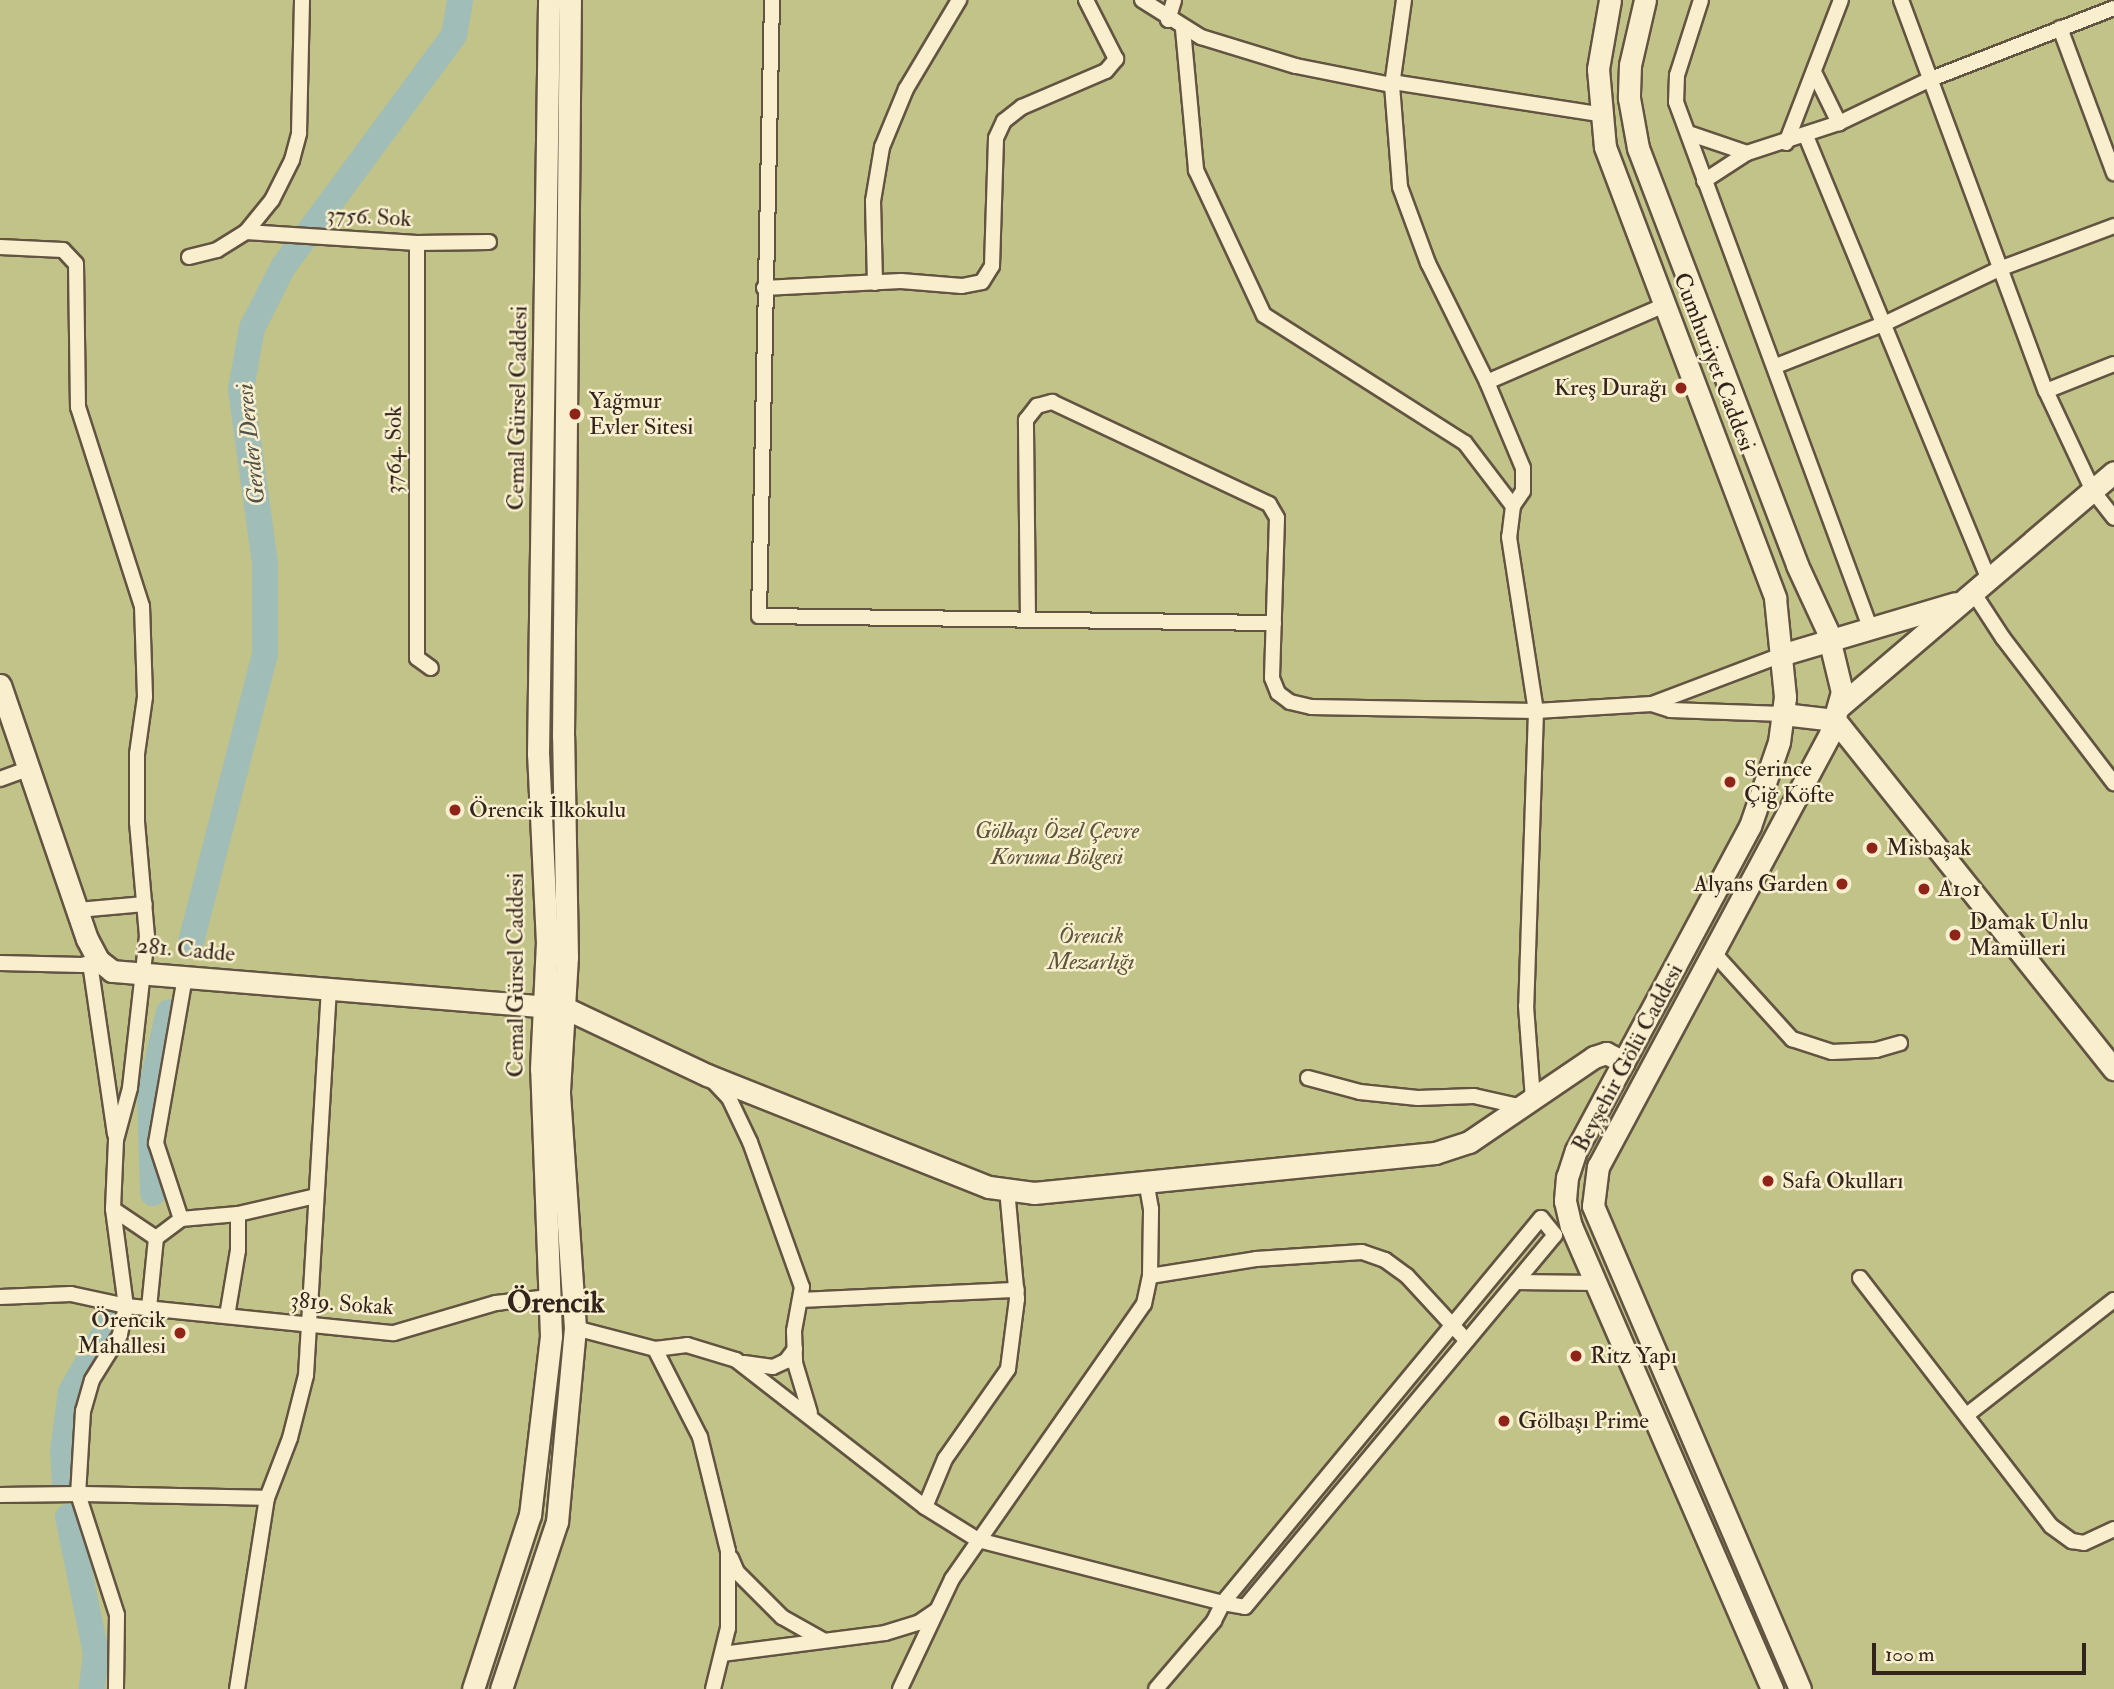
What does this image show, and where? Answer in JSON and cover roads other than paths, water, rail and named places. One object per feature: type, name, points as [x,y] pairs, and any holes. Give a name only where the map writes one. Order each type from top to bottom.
[{"type":"street","points":[[189,257],[217,250],[246,232],[272,200],[297,148],[302,0]]},
{"type":"street","name":"Cemal Gürsel Caddesi","points":[[501,1689],[556,1522],[575,1328],[554,1008],[547,943],[538,754],[549,0]]},
{"type":"street","name":"Cemal Gürsel Caddesi","points":[[473,1689],[530,1515],[551,1336],[541,1069],[554,1008],[570,0]]},
{"type":"street","points":[[772,0],[759,616],[1274,623]]},
{"type":"street","points":[[875,284],[874,184],[882,147],[906,89],[959,0]]},
{"type":"street","points":[[764,288],[875,284],[962,286],[982,282],[992,266],[996,138],[1004,121],[1022,107],[1106,71],[1116,59],[1086,0]]},
{"type":"street","points":[[1142,0],[1184,29],[1296,66],[1599,114]]},
{"type":"street","points":[[1168,20],[1174,0]]},
{"type":"street","points":[[1404,0],[1392,83],[1396,163],[1409,214],[1455,324],[1487,382],[1523,468],[1523,491],[1513,506],[1509,537],[1536,712],[1526,1006],[1528,1103]]},
{"type":"street","name":"Cumhuriyet Caddesi","points":[[1566,1205],[1569,1168],[1750,826],[1779,742],[1783,715],[1784,654],[1775,598],[1610,166],[1599,114],[1599,53],[1610,0]]},
{"type":"street","name":"Cumhuriyet Caddesi","points":[[1645,0],[1630,65],[1629,98],[1638,148],[1831,642]]},
{"type":"street","points":[[1701,0],[1674,91],[1704,181],[1776,366],[1871,630]]},
{"type":"street","points":[[1786,143],[1815,74],[1841,0]]},
{"type":"street","points":[[1901,0],[1998,269],[2046,391],[2093,491],[2114,518]]},
{"type":"street","points":[[1704,181],[1747,153],[1786,143],[1839,123],[1931,79],[2114,8]]},
{"type":"street","points":[[2060,28],[2114,173]]},
{"type":"street","points":[[1184,29],[1196,170],[1264,315],[1465,443],[1513,506]]},
{"type":"street","points":[[1815,74],[1839,123]]},
{"type":"street","points":[[1688,133],[1747,153]]},
{"type":"street","points":[[1806,136],[1886,323],[1973,591],[2003,638],[2114,783]]},
{"type":"street","points":[[1776,366],[1886,323],[1998,269],[2114,226]]},
{"type":"street","name":"3756. Sok","points":[[246,232],[416,243],[489,242]]},
{"type":"street","name":"3764. Sok","points":[[416,243],[417,658],[431,668]]},
{"type":"street","points":[[0,247],[64,250],[76,264],[78,407],[142,606],[145,697],[136,754],[148,936],[141,973],[130,1088],[116,1140]]},
{"type":"street","points":[[1487,382],[1665,305]]},
{"type":"street","points":[[2046,391],[2114,364]]},
{"type":"street","points":[[1028,619],[1026,420],[1037,406],[1052,402],[1269,504],[1277,518],[1272,678],[1278,693],[1290,702],[1311,707],[1536,712],[1652,704],[1784,654],[1871,630],[1973,591]]},
{"type":"street","points":[[1652,704],[1670,710],[1783,715],[1838,713],[1973,591],[2114,472]]},
{"type":"street","points":[[1831,642],[1841,681],[1838,713],[2114,1069]]},
{"type":"street","points":[[0,685],[94,961],[116,1140],[113,1209],[127,1306],[120,1335],[92,1380],[83,1411],[78,1494],[117,1615],[116,1689]]},
{"type":"street","name":"Beyşehir Gölü Caddesi","points":[[1800,1689],[1610,1254],[1593,1200],[1598,1166],[1838,713]]},
{"type":"street","points":[[0,779],[30,768]]},
{"type":"street","points":[[78,910],[145,904]]},
{"type":"street","points":[[1713,952],[1792,1039],[1832,1052],[1876,1050],[1900,1043]]},
{"type":"street","points":[[0,962],[94,961]]},
{"type":"street","name":"281. Cadde","points":[[94,961],[111,971],[554,1008]]},
{"type":"street","points":[[181,1219],[156,1143],[171,1078],[185,976]]},
{"type":"street","points":[[237,1689],[267,1498],[290,1438],[306,1375],[329,988]]},
{"type":"street","points":[[554,1008],[708,1075],[958,1177],[1007,1190],[1034,1192],[1436,1153],[1469,1142],[1594,1057],[1606,1053],[1624,1062]]},
{"type":"street","points":[[1639,1035],[1662,1046]]},
{"type":"street","points":[[708,1075],[729,1098],[750,1142],[799,1276],[802,1300],[795,1349],[810,1413]]},
{"type":"street","points":[[1308,1078],[1360,1092],[1418,1098],[1474,1096],[1528,1103]]},
{"type":"street","points":[[1609,1090],[1632,1101]]},
{"type":"street","points":[[900,1689],[937,1610],[978,1540],[1144,1304],[1150,1276],[1151,1209],[1146,1181]]},
{"type":"street","points":[[925,1507],[945,1459],[1008,1369],[1017,1290],[1007,1190]]},
{"type":"street","points":[[149,1308],[156,1238],[181,1219],[238,1214],[316,1196]]},
{"type":"street","points":[[1548,1227],[1566,1205],[1593,1200]]},
{"type":"street","points":[[1566,1205],[1595,1283],[1772,1689]]},
{"type":"street","points":[[113,1209],[156,1238]]},
{"type":"street","points":[[226,1316],[238,1250],[238,1214]]},
{"type":"street","points":[[736,1360],[810,1413],[925,1507],[978,1540],[1223,1603],[1245,1607],[1555,1236],[1541,1219],[1223,1603],[1214,1620],[1156,1689]]},
{"type":"street","points":[[1150,1276],[1256,1259],[1362,1252],[1385,1260],[1407,1276],[1467,1340]]},
{"type":"street","points":[[1860,1278],[2060,1533],[2084,1543],[2114,1529]]},
{"type":"street","points":[[1516,1282],[1595,1283]]},
{"type":"street","points":[[802,1300],[1017,1290]]},
{"type":"street","name":"3819. Sokak","points":[[0,1297],[71,1294],[127,1306],[309,1327],[403,1332],[496,1303],[549,1297]]},
{"type":"street","points":[[1968,1414],[2114,1300]]},
{"type":"street","points":[[575,1328],[655,1349],[687,1345],[736,1360],[774,1367],[786,1361],[795,1349]]},
{"type":"street","points":[[655,1349],[700,1437],[728,1551],[737,1572],[782,1617],[824,1640]]},
{"type":"street","points":[[0,1495],[267,1498]]},
{"type":"street","points":[[713,1689],[728,1628],[728,1551]]},
{"type":"street","points":[[722,1654],[885,1633],[918,1623],[937,1610]]},
{"type":"waterway","name":"Gerder Deresi","points":[[191,942],[265,653],[265,563],[241,389],[252,328],[283,267],[454,35],[460,0]]},
{"type":"waterway","name":"Gerder Deresi","points":[[153,1193],[150,1093],[169,1012]]},
{"type":"waterway","name":"Gerder Deresi","points":[[65,1487],[63,1451],[71,1392],[110,1323]]},
{"type":"waterway","name":"Gerder Deresi","points":[[68,1517],[96,1654],[92,1689]]},
{"type":"place","name":"Kreş Durağı","points":[[1681,388]]},
{"type":"place","name":"Yağmur Evler Sitesi","points":[[575,414]]},
{"type":"place","name":"Serince Çiğ Köfte","points":[[1730,782]]},
{"type":"place","name":"Örencik İlkokulu","points":[[455,810]]},
{"type":"place","name":"Misbaşak","points":[[1872,848]]},
{"type":"place","name":"Alyans Garden","points":[[1842,884]]},
{"type":"place","name":"A101","points":[[1924,889]]},
{"type":"place","name":"Damak Unlu Mamülleri","points":[[1955,935]]},
{"type":"place","name":"Safa Okulları","points":[[1768,1181]]},
{"type":"place","name":"Örencik Mahallesi","points":[[180,1333]]},
{"type":"place","name":"Ritz Yapı","points":[[1576,1356]]},
{"type":"place","name":"Gölbaşı Prime","points":[[1504,1421]]},
{"type":"district","name":"Örencik","points":[[556,1303]]},
{"type":"park label","name":"Gölbaşı Özel Çevre Koruma Bölgesi","points":[[1057,844]]},
{"type":"park label","name":"Örencik Mezarlığı","points":[[1091,949]]}]
